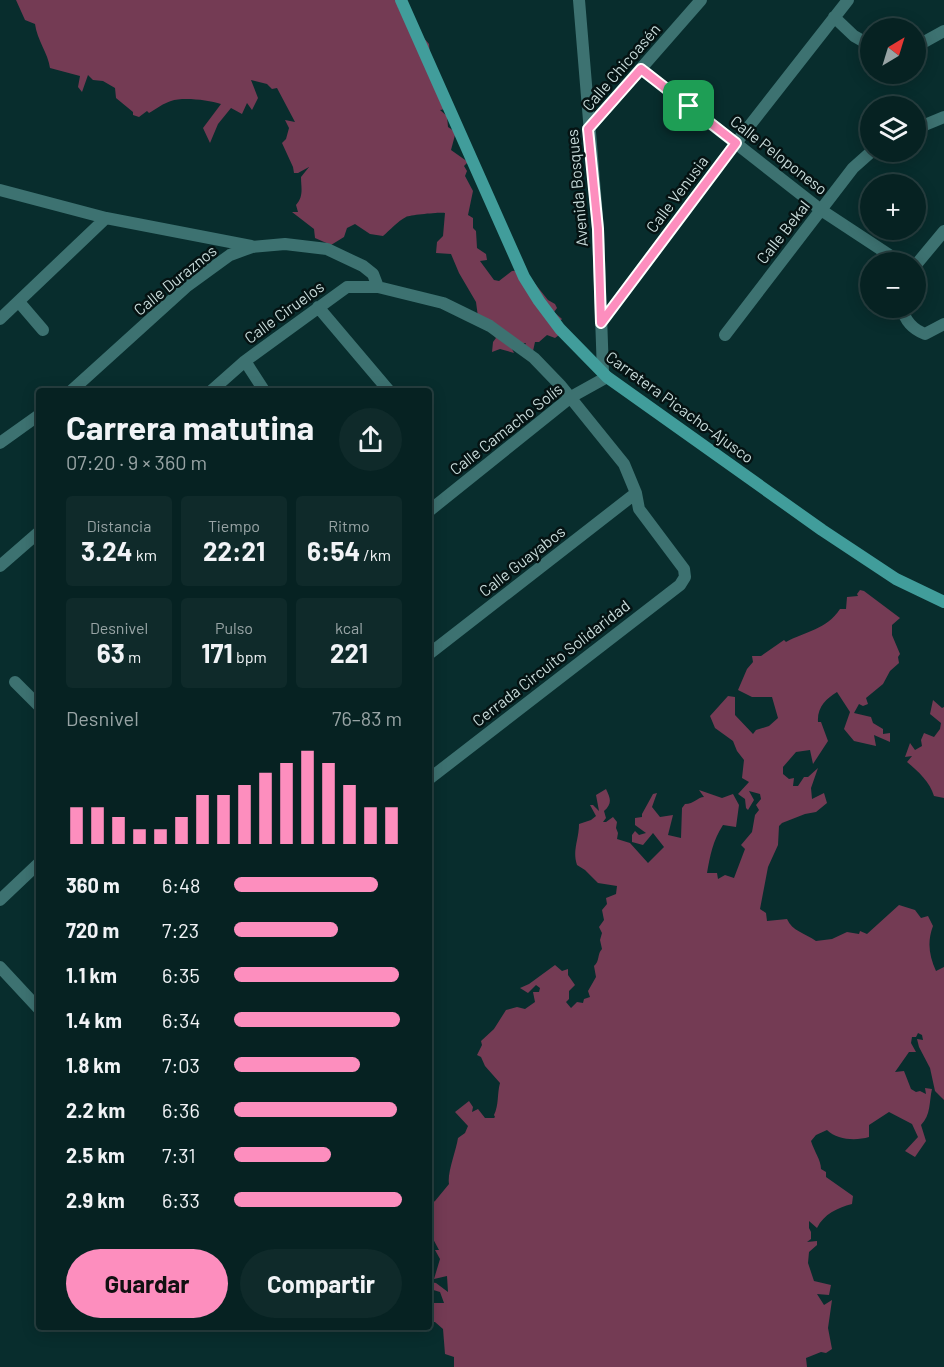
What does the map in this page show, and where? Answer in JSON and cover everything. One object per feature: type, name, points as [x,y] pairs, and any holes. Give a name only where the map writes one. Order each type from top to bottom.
[{"type":"main road","name":"Carretera Picacho-Ajusco","points":[[401,0],[524,278],[560,329],[605,375],[822,530],[896,579],[944,602]]},
{"type":"street","name":"Avenida Bosques","points":[[579,0],[598,229],[605,375]]},
{"type":"street","name":"Calle Chicoasén","points":[[588,129],[701,0]]},
{"type":"street","name":"Calle Venusia","points":[[601,323],[844,1]]},
{"type":"street","points":[[834,17],[860,39]]},
{"type":"street","points":[[926,41],[944,31]]},
{"type":"street","name":"Calle Peloponeso","points":[[641,69],[821,210],[885,252]]},
{"type":"street","points":[[926,124],[944,117]]},
{"type":"street","name":"Calle Bekal","points":[[725,336],[860,162]]},
{"type":"street","points":[[0,190],[106,218],[252,247]]},
{"type":"street","points":[[0,319],[106,218]]},
{"type":"street","points":[[926,253],[944,231]]},
{"type":"street","name":"Calle Duraznos","points":[[79,388],[186,287],[230,255],[252,247],[285,244],[327,249],[363,266],[374,274],[378,287]]},
{"type":"street","name":"Calle Ciruelos","points":[[215,388],[245,361],[347,287],[378,287],[443,303],[490,326],[534,358],[570,397],[624,464],[636,493],[639,509],[684,569]]},
{"type":"street","points":[[19,302],[43,330]]},
{"type":"street","points":[[318,307],[387,388]]},
{"type":"street","points":[[906,318],[914,330],[925,334],[944,324]]},
{"type":"street","points":[[245,361],[262,388]]},
{"type":"street","name":"Calle Camacho Solís","points":[[432,509],[570,397],[605,375]]},
{"type":"street","points":[[0,443],[36,417]]},
{"type":"street","name":"Calle Guayabos","points":[[432,652],[636,493]]},
{"type":"street","points":[[0,566],[36,535]]},
{"type":"street","name":"Cerrada Circuito Solidaridad","points":[[432,777],[680,585],[685,577],[684,569]]},
{"type":"street","points":[[15,682],[36,703]]},
{"type":"street","points":[[0,900],[36,867]]},
{"type":"street","points":[[0,968],[36,1007]]},
{"type":"shaded area","points":[[16,0],[398,0],[398,8],[429,44],[430,56],[446,109],[440,110],[447,116],[448,127],[454,131],[455,135],[451,150],[468,162],[464,166],[467,171],[465,176],[473,191],[468,215],[473,218],[477,248],[486,254],[487,260],[480,261],[494,280],[499,281],[512,271],[524,270],[548,300],[555,304],[557,308],[554,312],[562,319],[560,321],[563,332],[555,338],[547,335],[539,342],[535,342],[533,351],[525,345],[526,343],[510,345],[514,353],[500,349],[492,352],[496,338],[478,317],[476,302],[451,254],[436,253],[437,242],[443,236],[445,213],[406,217],[383,236],[370,234],[355,224],[347,228],[344,237],[331,245],[315,238],[314,229],[292,212],[298,212],[296,205],[301,195],[301,177],[309,167],[294,173],[282,143],[286,139],[289,128],[285,120],[295,122],[277,88],[272,89],[267,84],[251,80],[258,98],[252,110],[247,103],[242,114],[231,108],[218,124],[210,143],[203,128],[221,104],[182,99],[166,103],[139,117],[133,115],[133,112],[116,98],[115,88],[103,81],[93,80],[88,75],[82,92],[78,87],[80,76],[50,68],[35,24],[25,20]]},
{"type":"shaded area","points":[[860,590],[864,591],[900,618],[892,625],[892,635],[900,654],[899,663],[890,671],[883,684],[866,698],[868,704],[863,706],[859,704],[854,713],[871,717],[873,723],[883,729],[883,734],[890,733],[890,742],[874,735],[876,746],[854,741],[844,729],[850,712],[837,692],[823,704],[818,722],[821,722],[828,741],[813,764],[810,750],[796,752],[783,767],[783,774],[789,779],[794,778],[793,786],[798,786],[804,777],[808,777],[818,768],[811,788],[812,799],[824,793],[827,803],[816,812],[805,814],[779,826],[778,845],[768,867],[760,909],[766,913],[767,921],[787,919],[795,929],[816,941],[832,939],[847,932],[859,934],[860,931],[867,934],[899,905],[915,910],[921,918],[928,916],[933,926],[929,943],[932,959],[936,971],[944,967],[944,1100],[935,1091],[930,1068],[917,1039],[923,1040],[922,1035],[918,1033],[916,1037],[912,1037],[911,1043],[916,1052],[909,1052],[895,1072],[904,1071],[911,1089],[916,1092],[926,1094],[925,1088],[932,1089],[928,1113],[921,1125],[926,1141],[915,1157],[905,1151],[918,1137],[912,1124],[889,1112],[869,1125],[869,1137],[847,1139],[827,1130],[816,1135],[811,1141],[821,1169],[826,1172],[826,1177],[853,1196],[852,1204],[832,1212],[817,1228],[809,1221],[811,1239],[807,1242],[817,1241],[817,1245],[809,1252],[808,1263],[814,1281],[831,1285],[829,1295],[817,1294],[824,1305],[832,1300],[828,1328],[832,1349],[826,1353],[821,1352],[806,1358],[807,1367],[454,1367],[454,1357],[445,1354],[443,1329],[432,1322],[433,1303],[444,1303],[440,1292],[432,1290],[432,1282],[448,1292],[447,1276],[434,1279],[440,1259],[435,1250],[439,1250],[432,1237],[432,1203],[449,1184],[450,1168],[458,1138],[465,1133],[468,1126],[455,1112],[469,1101],[473,1107],[472,1112],[478,1109],[485,1118],[495,1117],[500,1083],[485,1066],[481,1057],[477,1055],[482,1045],[481,1041],[494,1029],[506,1010],[517,1007],[525,1009],[535,1002],[533,992],[539,992],[540,988],[536,985],[528,993],[520,988],[555,965],[562,971],[568,969],[568,975],[575,985],[569,991],[569,999],[566,1002],[571,1008],[577,1002],[583,1003],[584,999],[590,997],[588,991],[596,977],[594,966],[602,949],[600,940],[602,933],[599,927],[604,920],[602,910],[607,904],[606,898],[616,894],[617,886],[598,883],[577,865],[575,850],[579,824],[596,816],[590,805],[599,811],[596,795],[606,789],[610,801],[604,811],[606,818],[603,822],[613,817],[617,822],[617,839],[630,843],[648,863],[664,847],[653,833],[643,845],[632,842],[632,835],[635,831],[639,835],[646,833],[635,825],[635,818],[642,817],[653,794],[657,793],[652,807],[660,817],[673,815],[668,835],[681,838],[682,808],[685,804],[704,797],[699,790],[722,798],[733,794],[739,805],[736,827],[723,825],[714,842],[707,873],[717,873],[718,879],[725,875],[734,878],[745,849],[741,845],[752,832],[755,815],[759,810],[756,805],[761,799],[760,794],[749,791],[754,800],[748,810],[746,808],[745,799],[738,794],[749,782],[742,778],[744,760],[733,741],[715,728],[710,716],[728,696],[735,697],[735,715],[753,734],[756,730],[769,726],[778,718],[772,697],[752,697],[738,690],[747,669],[753,662],[752,656],[761,656],[784,640],[786,642],[822,626],[840,609],[846,609],[847,597],[858,596]]},
{"type":"shaded area","points":[[933,700],[942,708],[944,707],[944,798],[934,796],[927,781],[907,762],[912,756],[905,757],[910,743],[915,750],[922,746],[921,740],[924,733],[934,737],[940,729],[941,723],[930,714]]},
{"type":"route","points":[[641,69],[689,106],[736,143],[601,323],[598,229],[588,129],[641,69]]}]
